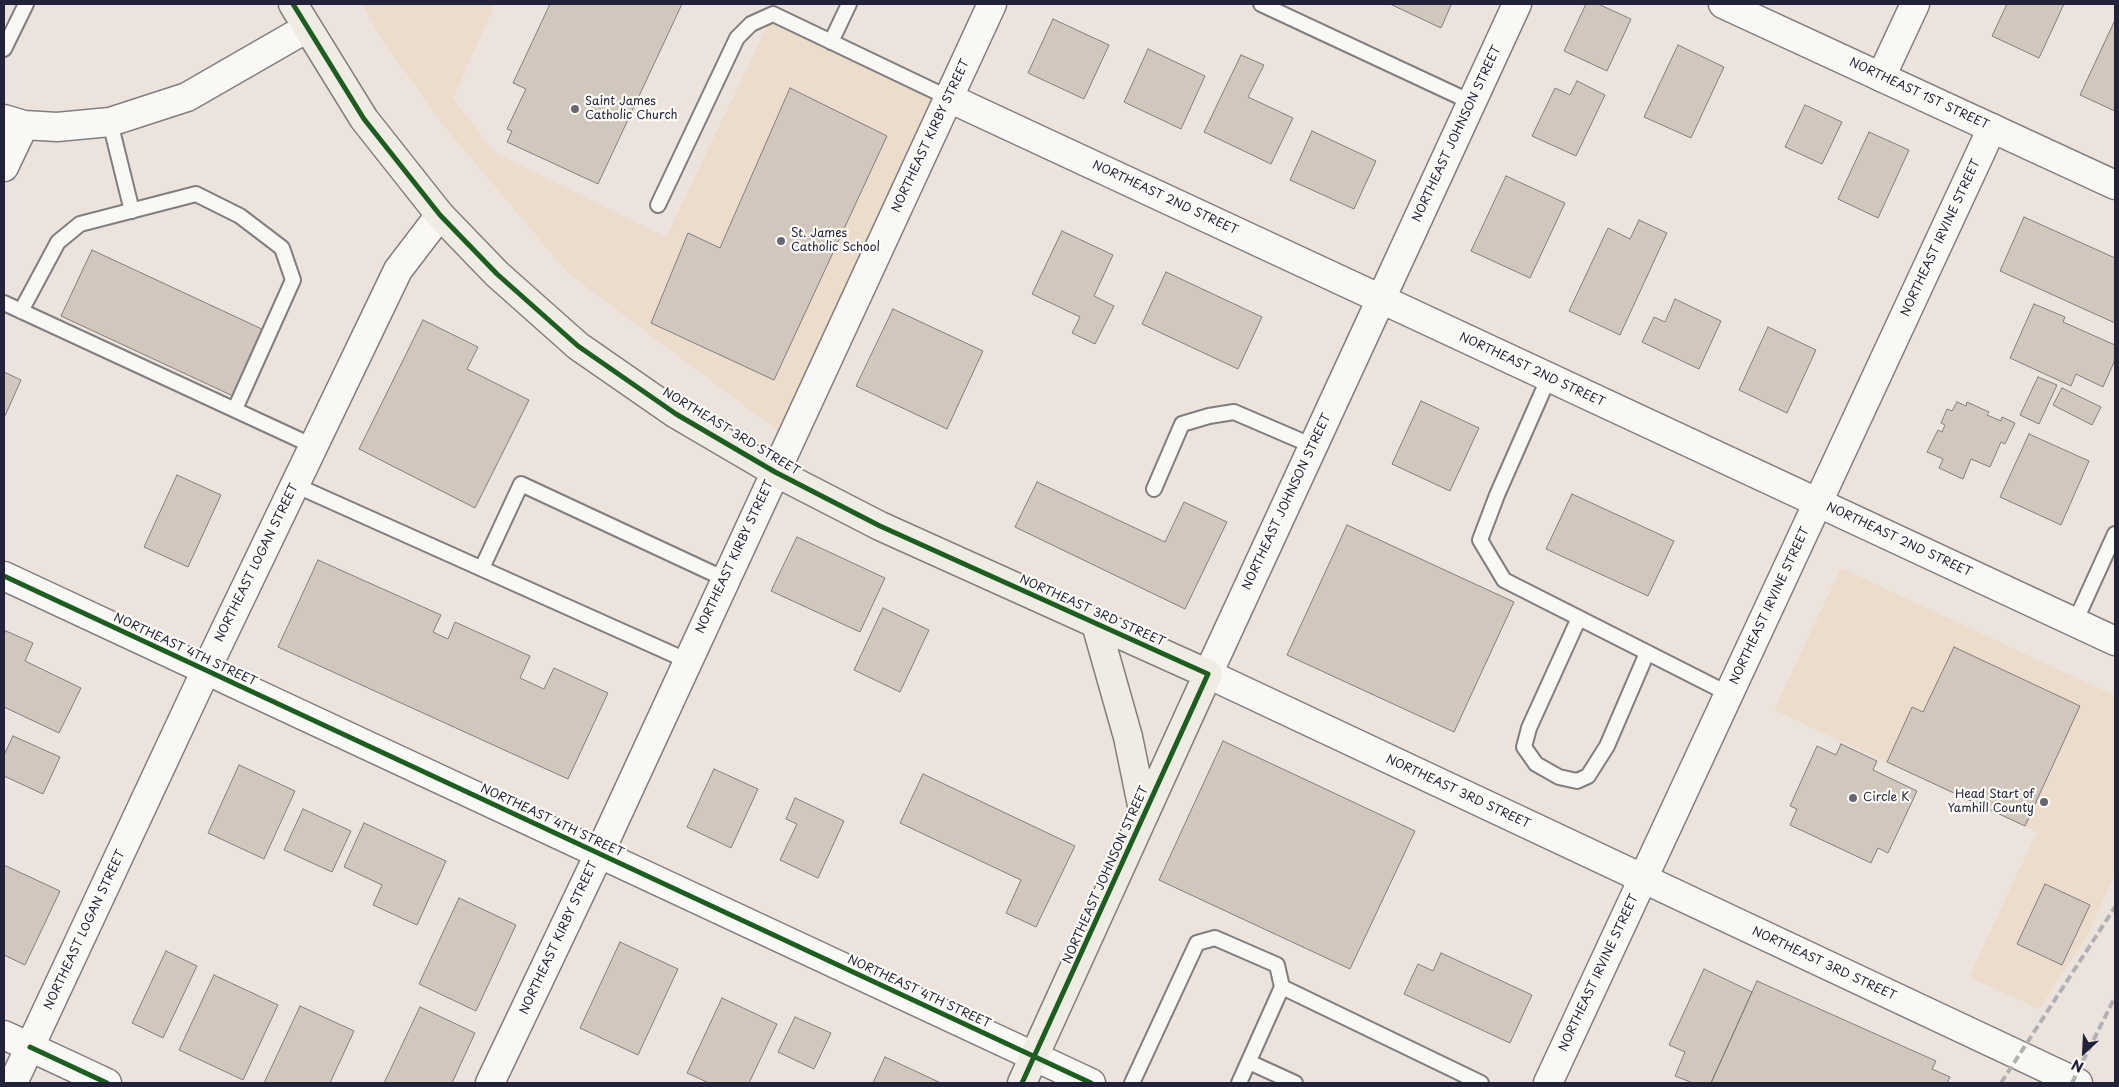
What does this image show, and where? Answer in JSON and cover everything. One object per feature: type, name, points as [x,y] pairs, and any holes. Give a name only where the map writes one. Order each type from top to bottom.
[{"type":"main road","name":"NORTHEAST 3RD STREET","points":[[293,4],[364,119],[440,215],[497,274],[578,346],[676,414],[775,472],[880,526],[1208,674]]},
{"type":"main road","points":[[1096,624],[1128,737],[1144,815]]},
{"type":"main road","name":"NORTHEAST JOHNSON STREET","points":[[1022,1083],[1208,674]]},
{"type":"street","name":"NORTHEAST KIRBY STREET","points":[[490,1083],[599,854],[992,4]]},
{"type":"street","name":"NORTHEAST JOHNSON STREET","points":[[1208,674],[1517,4]]},
{"type":"street","name":"NORTHEAST 1ST STREET","points":[[1723,4],[2115,185]]},
{"type":"street","points":[[1881,77],[1916,4]]},
{"type":"street","points":[[4,167],[14,122],[57,127],[110,122],[187,97],[307,28]]},
{"type":"street","name":"NORTHEAST 2ND STREET","points":[[949,98],[2115,641]]},
{"type":"street","name":"NORTHEAST IRVINE STREET","points":[[1548,1083],[1992,128]]},
{"type":"street","name":"NORTHEAST LOGAN STREET","points":[[13,1083],[206,670],[398,270],[440,215]]},
{"type":"street","name":"NORTHEAST 4TH STREET","points":[[4,576],[1091,1083]]},
{"type":"street","name":"NORTHEAST 3RD STREET","points":[[1208,674],[2078,1083]]},
{"type":"street","points":[[4,1035],[107,1083]]},
{"type":"lane","points":[[4,49],[26,4]]},
{"type":"lane","points":[[831,42],[849,4]]},
{"type":"lane","points":[[1261,4],[1471,102]]},
{"type":"lane","points":[[658,205],[737,38],[751,24],[773,14],[949,98]]},
{"type":"lane","points":[[110,122],[132,210]]},
{"type":"lane","points":[[20,311],[58,242],[80,224],[196,194],[240,216],[282,248],[293,280],[234,410]]},
{"type":"lane","points":[[4,303],[313,446]]},
{"type":"lane","points":[[1549,378],[1480,540],[1504,580],[1729,694]]},
{"type":"lane","points":[[1154,489],[1182,424],[1209,416],[1234,412],[1313,446]]},
{"type":"lane","points":[[482,568],[521,484],[725,579]]},
{"type":"lane","points":[[295,485],[688,661]]},
{"type":"lane","points":[[2075,622],[2115,534]]},
{"type":"lane","points":[[1578,618],[1529,728],[1524,747],[1536,764],[1559,777],[1577,781],[1588,776],[1607,746],[1647,653]]},
{"type":"lane","points":[[1132,1083],[1197,943],[1215,938],[1276,965],[1282,986],[1239,1083]]},
{"type":"lane","points":[[1282,986],[1481,1083]]},
{"type":"lane","points":[[1249,1062],[1295,1083]]},
{"type":"shaded area","points":[[361,4],[495,4],[453,98],[494,152],[666,237],[773,14],[949,98],[790,440],[568,273],[444,126],[385,44]]},
{"type":"shaded area","name":"Head Start of Yamhill County","points":[[1841,568],[2115,696],[2115,874],[2087,936],[2039,1009],[1969,977],[2037,832],[1774,710]]},
{"type":"building","name":"Saint James Catholic Church","points":[[550,4],[682,4],[598,184],[507,142],[512,131],[507,129],[526,89],[513,83]]},
{"type":"building","points":[[1390,4],[1448,4],[1451,5],[1441,28]]},
{"type":"building","points":[[1586,4],[1598,4],[1631,19],[1607,71],[1564,51]]},
{"type":"building","points":[[2007,4],[2064,4],[2039,58],[1992,36]]},
{"type":"building","points":[[1053,19],[1109,45],[1084,99],[1028,73]]},
{"type":"building","points":[[2115,20],[2115,111],[2080,95]]},
{"type":"building","points":[[1678,45],[1724,67],[1691,138],[1644,117]]},
{"type":"building","points":[[1148,49],[1205,76],[1181,129],[1124,102]]},
{"type":"building","points":[[1241,55],[1264,65],[1248,97],[1293,118],[1271,164],[1204,132]]},
{"type":"building","points":[[1577,81],[1605,95],[1576,156],[1532,136],[1555,88],[1570,95]]},
{"type":"building","name":"St. James Catholic School","points":[[790,88],[887,136],[774,380],[651,323],[688,233],[720,248]]},
{"type":"building","points":[[1805,105],[1842,122],[1822,164],[1785,147]]},
{"type":"building","points":[[1312,131],[1376,161],[1354,209],[1290,180]]},
{"type":"building","points":[[1869,132],[1909,150],[1878,218],[1838,199]]},
{"type":"building","points":[[1506,176],[1565,203],[1530,278],[1471,251]]},
{"type":"building","points":[[2024,217],[2115,258],[2115,323],[2000,271]]},
{"type":"building","points":[[1639,220],[1667,233],[1620,335],[1569,311],[1608,228],[1630,239]]},
{"type":"building","points":[[1062,231],[1113,255],[1094,296],[1114,306],[1095,344],[1072,333],[1080,317],[1032,294]]},
{"type":"building","points":[[92,250],[264,330],[233,396],[61,316]]},
{"type":"building","points":[[1166,272],[1262,317],[1238,369],[1142,324]]},
{"type":"building","points":[[1675,299],[1721,321],[1699,369],[1642,342],[1654,317],[1665,322]]},
{"type":"building","points":[[2034,304],[2065,317],[2063,322],[2115,345],[2115,360],[2103,387],[2076,374],[2071,386],[2010,358]]},
{"type":"building","points":[[893,309],[983,351],[947,429],[856,386]]},
{"type":"building","points":[[423,320],[478,347],[467,369],[529,400],[475,508],[359,449]]},
{"type":"building","points":[[1768,327],[1816,350],[1787,413],[1739,390]]},
{"type":"building","points":[[4,372],[21,380],[4,418]]},
{"type":"building","points":[[2038,377],[2057,385],[2039,424],[2020,415]]},
{"type":"building","points":[[2062,388],[2101,407],[2092,425],[2053,405]]},
{"type":"building","points":[[1421,401],[1479,428],[1450,491],[1392,464]]},
{"type":"building","points":[[1957,402],[1966,406],[1967,402],[1989,412],[1987,415],[2001,421],[2002,417],[2015,423],[2005,444],[2001,442],[1990,467],[1971,459],[1963,479],[1939,468],[1943,459],[1927,452],[1938,430],[1942,432],[1945,425],[1941,423],[1947,409],[1952,411]]},
{"type":"building","points":[[2029,434],[2089,461],[2061,525],[2000,497]]},
{"type":"building","points":[[177,475],[221,495],[188,567],[144,547]]},
{"type":"building","points":[[1037,482],[1165,542],[1184,502],[1227,522],[1185,609],[1015,527]]},
{"type":"building","points":[[1572,494],[1674,541],[1648,596],[1546,549]]},
{"type":"building","points":[[1347,525],[1514,602],[1454,732],[1287,655]]},
{"type":"building","points":[[797,537],[885,578],[860,632],[771,591]]},
{"type":"building","points":[[318,560],[441,615],[433,632],[448,639],[455,622],[530,656],[520,678],[544,689],[554,668],[608,693],[568,779],[278,647]]},
{"type":"building","points":[[883,608],[929,630],[900,692],[854,670]]},
{"type":"building","points":[[6,631],[33,643],[25,661],[81,688],[59,733],[4,707],[4,634]]},
{"type":"building","name":"Head Start of Yamhill County","points":[[1954,647],[2080,706],[2025,826],[1887,762],[1912,707],[1923,712]]},
{"type":"building","points":[[13,736],[60,757],[43,794],[4,776],[4,755]]},
{"type":"building","points":[[1223,741],[1415,831],[1350,969],[1159,880]]},
{"type":"building","name":"Circle K","points":[[1841,744],[1877,761],[1873,770],[1917,791],[1888,853],[1878,848],[1871,863],[1790,825],[1797,809],[1790,806],[1817,746],[1836,755]]},
{"type":"building","points":[[239,765],[295,791],[264,859],[208,833]]},
{"type":"building","points":[[714,769],[758,789],[731,848],[687,827]]},
{"type":"building","points":[[923,774],[1075,846],[1036,927],[1006,913],[1021,880],[900,823]]},
{"type":"building","points":[[795,798],[844,821],[818,878],[780,860],[797,824],[786,819]]},
{"type":"building","points":[[303,809],[351,831],[332,872],[284,850]]},
{"type":"building","points":[[364,823],[446,861],[417,925],[373,905],[382,885],[344,867]]},
{"type":"building","points":[[4,865],[60,891],[25,965],[4,955]]},
{"type":"building","points":[[2045,884],[2090,905],[2062,965],[2017,944]]},
{"type":"building","points":[[459,898],[516,925],[476,1011],[419,984]]},
{"type":"building","points":[[620,942],[678,969],[638,1055],[580,1028]]},
{"type":"building","points":[[166,951],[197,966],[163,1038],[132,1023]]},
{"type":"building","points":[[1441,953],[1532,995],[1510,1043],[1404,994],[1418,964],[1433,971]]},
{"type":"building","points":[[1704,969],[1752,992],[1711,1083],[1693,1083],[1675,1076],[1685,1052],[1669,1045]]},
{"type":"building","points":[[214,975],[278,1005],[243,1080],[179,1050]]},
{"type":"building","points":[[1757,981],[1936,1061],[1932,1069],[1950,1077],[1947,1083],[1711,1083]]},
{"type":"building","points":[[722,998],[777,1024],[749,1083],[709,1083],[687,1073]]},
{"type":"building","points":[[300,1006],[354,1031],[330,1083],[264,1083]]},
{"type":"building","points":[[420,1007],[475,1033],[452,1083],[384,1083]]},
{"type":"building","points":[[795,1017],[831,1033],[814,1069],[778,1052]]},
{"type":"building","points":[[885,1057],[941,1083],[873,1083]]},
{"type":"railway","points":[[2001,1083],[2115,907]]},
{"type":"railway","points":[[2072,1083],[2115,997]]},
{"type":"cycle path","points":[[293,4],[364,119],[440,215],[497,274],[578,346],[676,414],[775,472],[880,526],[1208,674],[1022,1083]]},
{"type":"cycle path","points":[[4,576],[1091,1083]]},
{"type":"cycle path","points":[[30,1047],[107,1083]]},
{"type":"place","name":"Saint James Catholic Church","points":[[575,109]]},
{"type":"place","name":"St. James Catholic School","points":[[781,241]]},
{"type":"place","name":"Circle K","points":[[1853,798]]},
{"type":"place","name":"Head Start of Yamhill County","points":[[2044,802]]}]
